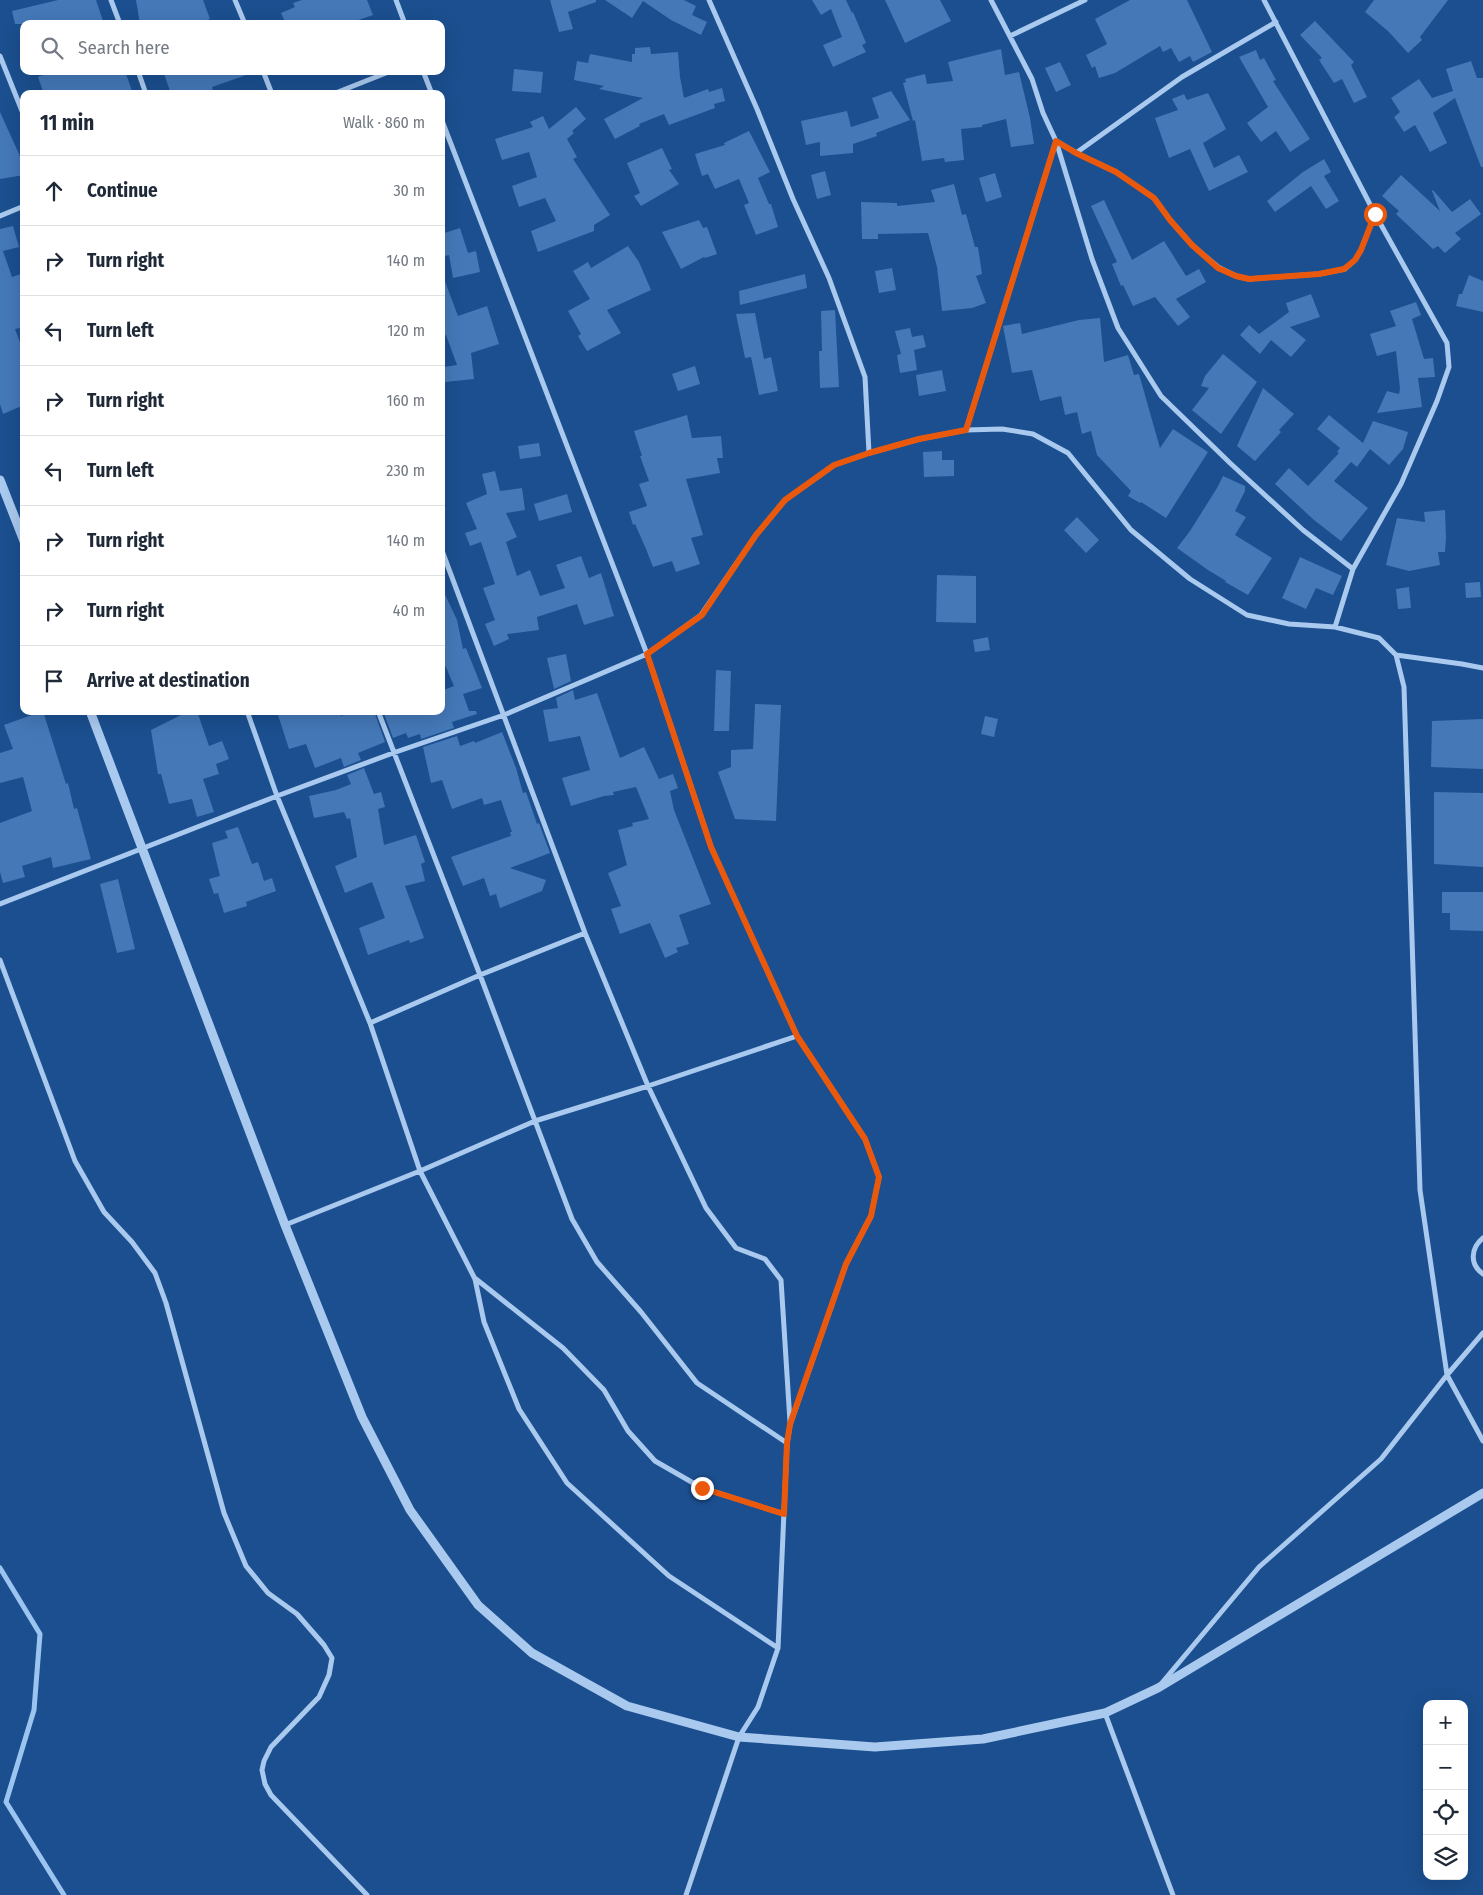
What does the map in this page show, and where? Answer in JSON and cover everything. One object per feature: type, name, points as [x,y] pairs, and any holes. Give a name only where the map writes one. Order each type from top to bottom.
[{"type":"street","points":[[111,0],[118,20]]},
{"type":"street","points":[[235,0],[242,20]]},
{"type":"street","points":[[396,0],[404,20]]},
{"type":"street","points":[[709,0],[757,109],[793,199],[829,278],[865,377],[869,453]]},
{"type":"street","points":[[991,0],[1032,79],[1043,113],[1056,141],[1092,259],[1118,328],[1161,396],[1230,463],[1296,523],[1353,569]]},
{"type":"street","points":[[1010,36],[1085,0]]},
{"type":"street","points":[[1264,0],[1375,214],[1447,343],[1450,367],[1437,402],[1400,484],[1353,569],[1335,627]]},
{"type":"street","points":[[1076,153],[1182,77],[1276,22]]},
{"type":"street","points":[[0,56],[20,106]]},
{"type":"street","points":[[139,75],[145,90]]},
{"type":"street","points":[[265,75],[270,90]]},
{"type":"street","points":[[343,90],[381,75]]},
{"type":"street","points":[[425,75],[431,90]]},
{"type":"street","points":[[445,128],[647,654],[711,847],[797,1036],[865,1139],[879,1177],[871,1216],[846,1264],[790,1424],[787,1443],[778,1648],[758,1707],[739,1737],[686,1895]]},
{"type":"street","points":[[966,430],[1056,141]]},
{"type":"street","points":[[1056,141],[1116,172],[1154,198],[1192,245],[1218,268],[1236,276],[1249,279],[1319,274],[1344,269],[1355,260],[1361,250],[1375,214]]},
{"type":"street","points":[[0,216],[20,208]]},
{"type":"street","points":[[0,904],[277,796],[393,753],[504,715],[647,654],[702,615],[756,535],[785,500],[834,465],[919,439],[966,430],[1002,429],[1033,434],[1068,453],[1131,530],[1190,579],[1247,615],[1289,624],[1335,627],[1379,638],[1396,655],[1404,688],[1420,1190],[1447,1375],[1483,1440]]},
{"type":"street","points":[[0,480],[20,531]]},
{"type":"street","points":[[445,559],[585,933],[648,1086],[706,1208],[736,1248],[765,1259],[781,1280],[790,1424]]},
{"type":"street","points":[[1396,655],[1483,668]]},
{"type":"street","points":[[92,715],[285,1225],[362,1417],[410,1510],[478,1605],[532,1653],[627,1706],[739,1737],[884,1746],[983,1739],[1105,1713],[1158,1688],[1483,1493]]},
{"type":"street","points":[[248,715],[277,796],[370,1023],[420,1171],[475,1279],[484,1322],[519,1409],[567,1482],[670,1576],[778,1648]]},
{"type":"street","points":[[379,715],[572,1219],[597,1262],[641,1312],[697,1383],[787,1443]]},
{"type":"street","points":[[370,1023],[480,975],[585,933]]},
{"type":"street","points":[[0,960],[74,1161],[104,1212],[132,1242],[155,1273],[166,1302],[224,1512],[246,1566],[268,1593],[297,1614],[324,1645],[332,1658],[329,1674],[319,1697],[271,1747],[262,1770],[271,1795],[367,1895]]},
{"type":"street","points":[[285,1225],[420,1171],[535,1120],[648,1086],[797,1036]]},
{"type":"street","points":[[1483,1238],[1475,1247],[1473,1260],[1478,1270],[1483,1274]]},
{"type":"street","points":[[475,1279],[563,1348],[604,1390],[628,1431],[655,1461],[702,1488],[784,1514]]},
{"type":"street","points":[[1158,1688],[1259,1567],[1381,1459],[1447,1375],[1483,1333]]},
{"type":"street","points":[[1105,1713],[1173,1895]]},
{"type":"building","points":[[58,0],[96,0],[103,20],[20,20],[20,24],[15,24],[12,11]]},
{"type":"building","points":[[136,0],[203,0],[210,19],[207,20],[139,20]]},
{"type":"building","points":[[302,0],[367,0],[373,15],[359,20],[284,20],[281,13],[295,7],[293,3]]},
{"type":"building","points":[[550,0],[596,0],[596,2],[568,12],[573,29],[559,32]]},
{"type":"building","points":[[605,0],[684,0],[696,6],[692,15],[707,22],[701,35],[671,20],[643,1],[632,18]]},
{"type":"building","points":[[812,0],[846,0],[866,43],[862,45],[866,52],[833,67],[823,45],[842,37],[831,9],[821,15]]},
{"type":"building","points":[[885,0],[940,0],[951,21],[905,43]]},
{"type":"building","points":[[1130,0],[1187,0],[1212,52],[1193,62],[1190,56],[1179,62],[1171,48],[1163,52],[1160,46],[1115,73],[1099,78],[1095,66],[1092,68],[1086,55],[1107,44],[1095,19]]},
{"type":"building","points":[[1374,0],[1448,0],[1420,37],[1422,40],[1408,53],[1388,31],[1365,12]]},
{"type":"building","points":[[1315,21],[1354,62],[1351,65],[1367,97],[1354,103],[1342,79],[1334,83],[1319,60],[1322,58],[1300,35]]},
{"type":"building","points":[[650,47],[651,54],[678,52],[684,98],[708,89],[709,92],[722,88],[725,101],[714,104],[715,108],[669,125],[664,114],[639,124],[640,126],[615,139],[604,119],[643,98],[599,89],[604,86],[574,80],[577,61],[588,63],[590,54],[632,62],[632,54],[635,54],[635,48]]},
{"type":"building","points":[[1001,49],[1005,75],[1019,72],[1034,144],[1011,147],[1006,119],[982,125],[982,127],[961,129],[964,160],[945,162],[944,158],[922,161],[915,120],[913,121],[903,83],[906,82],[905,79],[925,74],[927,84],[953,81],[948,62]]},
{"type":"building","points":[[1256,50],[1260,60],[1264,58],[1276,80],[1273,81],[1310,139],[1290,152],[1276,131],[1261,142],[1247,123],[1268,107],[1239,57]]},
{"type":"building","points":[[1471,61],[1477,78],[1483,78],[1483,167],[1481,167],[1455,98],[1433,113],[1447,143],[1430,152],[1415,125],[1404,132],[1394,117],[1400,112],[1391,98],[1419,79],[1432,98],[1453,91],[1446,69]]},
{"type":"building","points":[[1060,62],[1071,85],[1056,92],[1045,68]]},
{"type":"building","points":[[514,69],[543,72],[541,93],[512,91]]},
{"type":"building","points":[[43,75],[126,75],[132,90],[43,90],[38,77]]},
{"type":"building","points":[[164,75],[246,75],[212,87],[213,90],[170,90]]},
{"type":"building","points":[[891,91],[910,120],[876,133],[877,136],[853,144],[853,153],[820,156],[820,142],[806,145],[801,121],[847,111],[851,127],[879,118],[872,98]]},
{"type":"building","points":[[1208,93],[1226,129],[1203,143],[1214,168],[1239,155],[1248,172],[1209,191],[1190,149],[1169,158],[1155,118],[1178,110],[1172,99],[1184,94],[1187,100]]},
{"type":"building","points":[[576,107],[586,119],[572,131],[574,133],[567,139],[577,157],[573,159],[610,215],[594,225],[594,231],[538,252],[531,231],[556,221],[545,198],[519,207],[512,186],[537,177],[529,152],[502,160],[495,139],[533,127],[530,122],[543,116],[549,129]]},
{"type":"building","points":[[0,112],[20,156],[20,176],[0,179]]},
{"type":"building","points":[[749,131],[770,172],[758,178],[769,204],[771,204],[778,227],[756,235],[744,205],[749,203],[739,179],[715,189],[708,174],[702,176],[695,154],[725,145],[724,143]]},
{"type":"building","points":[[662,148],[672,169],[669,170],[679,184],[641,206],[634,196],[640,193],[627,163]]},
{"type":"building","points":[[1324,159],[1331,172],[1324,176],[1339,201],[1326,209],[1311,186],[1275,212],[1267,201],[1303,172]]},
{"type":"building","points":[[825,171],[831,195],[817,199],[811,175]]},
{"type":"building","points":[[995,173],[1002,197],[986,202],[979,178]]},
{"type":"building","points":[[1401,175],[1440,211],[1433,190],[1452,212],[1470,199],[1481,214],[1455,233],[1461,239],[1445,253],[1438,246],[1433,249],[1396,214],[1399,211],[1382,196]]},
{"type":"building","points":[[954,184],[962,215],[966,214],[975,247],[978,247],[982,274],[976,276],[986,303],[972,308],[942,311],[937,267],[928,233],[878,234],[878,239],[862,239],[861,202],[897,203],[897,206],[935,202],[931,190]]},
{"type":"building","points":[[1104,200],[1132,260],[1164,241],[1186,276],[1199,269],[1206,282],[1176,299],[1190,317],[1178,326],[1155,297],[1133,306],[1123,285],[1121,286],[1112,264],[1117,262],[1091,206]]},
{"type":"building","points":[[699,220],[703,228],[707,227],[717,254],[704,257],[681,269],[662,232]]},
{"type":"building","points":[[13,226],[19,247],[3,251],[12,277],[20,274],[20,328],[15,329],[20,342],[20,407],[3,414],[0,404],[0,229]]},
{"type":"building","points":[[460,228],[468,253],[476,251],[480,272],[453,278],[449,255],[445,256],[445,233]]},
{"type":"building","points":[[628,246],[639,262],[651,290],[607,310],[621,333],[587,351],[578,336],[581,334],[568,311],[590,299],[573,271],[588,262],[591,268]]},
{"type":"building","points":[[892,268],[896,290],[879,293],[875,271]]},
{"type":"building","points":[[805,274],[807,288],[740,305],[739,291]]},
{"type":"building","points":[[1469,275],[1483,281],[1483,312],[1456,306],[1459,294],[1462,294]]},
{"type":"building","points":[[445,281],[458,316],[487,306],[499,344],[471,353],[474,379],[445,382],[445,367],[457,365],[446,335]]},
{"type":"building","points":[[1311,294],[1320,317],[1290,327],[1306,340],[1291,357],[1271,340],[1260,354],[1240,335],[1249,325],[1259,334],[1289,312],[1286,303]]},
{"type":"building","points":[[1416,302],[1421,315],[1412,319],[1424,359],[1433,358],[1435,377],[1418,378],[1422,407],[1377,413],[1387,391],[1399,394],[1400,389],[1396,351],[1377,356],[1370,334],[1396,326],[1390,311]]},
{"type":"building","points":[[835,310],[839,387],[820,388],[819,351],[822,351],[821,311]]},
{"type":"building","points":[[755,313],[764,359],[771,357],[778,391],[759,395],[751,357],[745,358],[736,314]]},
{"type":"building","points":[[1100,318],[1104,362],[1128,355],[1134,375],[1139,374],[1160,448],[1173,429],[1208,452],[1166,518],[1128,496],[1131,491],[1097,455],[1091,431],[1082,434],[1077,412],[1065,415],[1061,396],[1040,401],[1032,370],[1012,373],[1003,326],[1020,323],[1022,334],[1079,320]]},
{"type":"building","points":[[910,328],[912,337],[923,335],[926,347],[914,350],[917,370],[900,373],[897,355],[901,354],[895,331]]},
{"type":"building","points":[[1223,354],[1257,382],[1221,434],[1192,410],[1209,388],[1201,386],[1205,376]]},
{"type":"building","points":[[695,366],[700,384],[678,391],[672,374]]},
{"type":"building","points":[[942,370],[946,391],[919,396],[916,375]]},
{"type":"building","points":[[1263,388],[1294,414],[1255,461],[1237,446]]},
{"type":"building","points":[[687,415],[692,438],[721,436],[723,458],[717,458],[720,473],[686,479],[703,535],[691,538],[700,564],[676,572],[672,561],[653,567],[635,524],[633,525],[629,512],[647,506],[639,484],[649,481],[634,431]]},
{"type":"building","points":[[1329,415],[1363,443],[1373,421],[1408,432],[1403,449],[1389,465],[1370,449],[1357,467],[1351,462],[1334,481],[1368,508],[1341,541],[1314,520],[1275,484],[1289,468],[1308,486],[1339,453],[1337,452],[1340,448],[1317,429]]},
{"type":"building","points":[[539,443],[541,456],[520,459],[518,446]]},
{"type":"building","points":[[942,451],[942,460],[954,460],[954,476],[924,477],[923,452]]},
{"type":"building","points":[[495,471],[500,491],[522,488],[525,510],[506,513],[517,537],[506,542],[517,576],[530,570],[540,596],[565,588],[556,565],[581,556],[589,578],[601,573],[614,616],[584,625],[577,604],[537,617],[539,630],[507,634],[509,639],[494,646],[485,624],[495,620],[483,588],[495,584],[481,542],[470,546],[465,533],[477,529],[466,503],[487,494],[482,474]]},
{"type":"building","points":[[1223,476],[1245,486],[1245,491],[1235,511],[1246,517],[1235,535],[1272,558],[1248,595],[1225,582],[1177,548],[1190,531]]},
{"type":"building","points":[[567,494],[572,512],[539,521],[534,504]]},
{"type":"building","points":[[1445,510],[1445,552],[1438,552],[1440,565],[1409,571],[1386,565],[1397,518],[1425,522],[1424,512]]},
{"type":"building","points":[[1077,517],[1099,540],[1086,553],[1064,530]]},
{"type":"building","points":[[1300,557],[1342,576],[1333,595],[1316,588],[1306,609],[1282,598]]},
{"type":"building","points":[[937,575],[976,576],[976,623],[936,622]]},
{"type":"building","points":[[1480,582],[1481,597],[1466,598],[1465,583]]},
{"type":"building","points":[[1409,587],[1411,608],[1398,609],[1396,589]]},
{"type":"building","points":[[445,594],[457,620],[463,649],[466,648],[482,688],[463,694],[469,711],[476,711],[477,714],[452,722],[454,728],[421,739],[420,734],[408,738],[406,733],[393,738],[384,715],[445,715],[445,689],[454,686],[445,665]]},
{"type":"building","points":[[988,637],[990,650],[975,652],[973,640]]},
{"type":"building","points":[[566,654],[571,681],[554,689],[547,658]]},
{"type":"building","points":[[716,670],[731,671],[729,731],[714,731]]},
{"type":"building","points":[[573,690],[575,700],[597,693],[620,758],[644,747],[659,779],[673,774],[678,788],[670,791],[674,810],[711,904],[679,915],[689,944],[676,948],[678,952],[665,958],[650,923],[620,934],[611,909],[621,906],[608,873],[627,865],[618,830],[633,826],[632,823],[649,819],[636,787],[613,792],[614,795],[604,796],[571,806],[562,778],[590,770],[580,736],[549,742],[543,710],[558,708],[556,698]]},
{"type":"building","points":[[755,704],[781,705],[776,821],[735,819],[718,772],[731,767],[731,750],[753,749]]},
{"type":"building","points":[[32,715],[44,715],[66,784],[68,783],[74,809],[77,808],[91,859],[53,868],[51,857],[22,866],[25,877],[3,883],[0,872],[0,823],[32,811],[23,777],[0,783],[0,753],[13,749],[4,725]]},
{"type":"building","points":[[181,715],[198,715],[209,746],[222,741],[229,759],[216,764],[219,774],[203,779],[214,812],[197,817],[192,799],[169,804],[161,774],[158,774],[151,730]]},
{"type":"building","points":[[278,715],[375,715],[385,742],[358,753],[361,760],[344,767],[341,758],[315,768],[306,744],[289,749]]},
{"type":"building","points":[[985,716],[998,719],[994,737],[981,734]]},
{"type":"building","points":[[1483,719],[1483,769],[1431,767],[1432,721]]},
{"type":"building","points":[[502,732],[516,768],[523,793],[526,792],[550,853],[510,868],[546,880],[542,891],[500,908],[496,894],[490,896],[484,878],[463,886],[451,857],[511,836],[510,832],[512,832],[501,800],[484,805],[482,798],[452,809],[442,780],[431,783],[423,747],[457,736],[460,746],[474,741],[475,743]]},
{"type":"building","points":[[364,768],[374,794],[381,792],[385,807],[378,809],[384,845],[416,835],[425,862],[421,864],[425,881],[405,886],[424,938],[410,943],[409,940],[368,955],[359,928],[385,918],[372,882],[345,893],[335,866],[357,857],[350,818],[347,819],[344,812],[314,818],[309,796],[336,790],[351,784],[347,775]]},
{"type":"building","points":[[1434,792],[1483,793],[1483,867],[1434,864]]},
{"type":"building","points":[[238,827],[252,864],[258,862],[264,881],[272,878],[276,891],[246,902],[247,906],[224,913],[218,893],[214,894],[209,879],[220,876],[212,843],[228,838],[225,831]]},
{"type":"building","points":[[118,879],[135,949],[117,953],[100,884]]},
{"type":"building","points":[[1442,892],[1483,892],[1483,931],[1450,930],[1450,913],[1442,913]]},
{"type":"waterway","points":[[0,1568],[40,1634],[34,1710],[6,1802],[64,1895]]},
{"type":"route","points":[[702,1488],[784,1514],[787,1443],[790,1424],[846,1264],[871,1216],[879,1177],[865,1139],[797,1036],[711,847],[647,654],[702,615],[756,535],[785,500],[834,465],[919,439],[966,430],[1056,141],[1116,172],[1154,198],[1192,245],[1218,268],[1236,276],[1249,279],[1319,274],[1344,269],[1355,260],[1361,250],[1375,214]]}]
